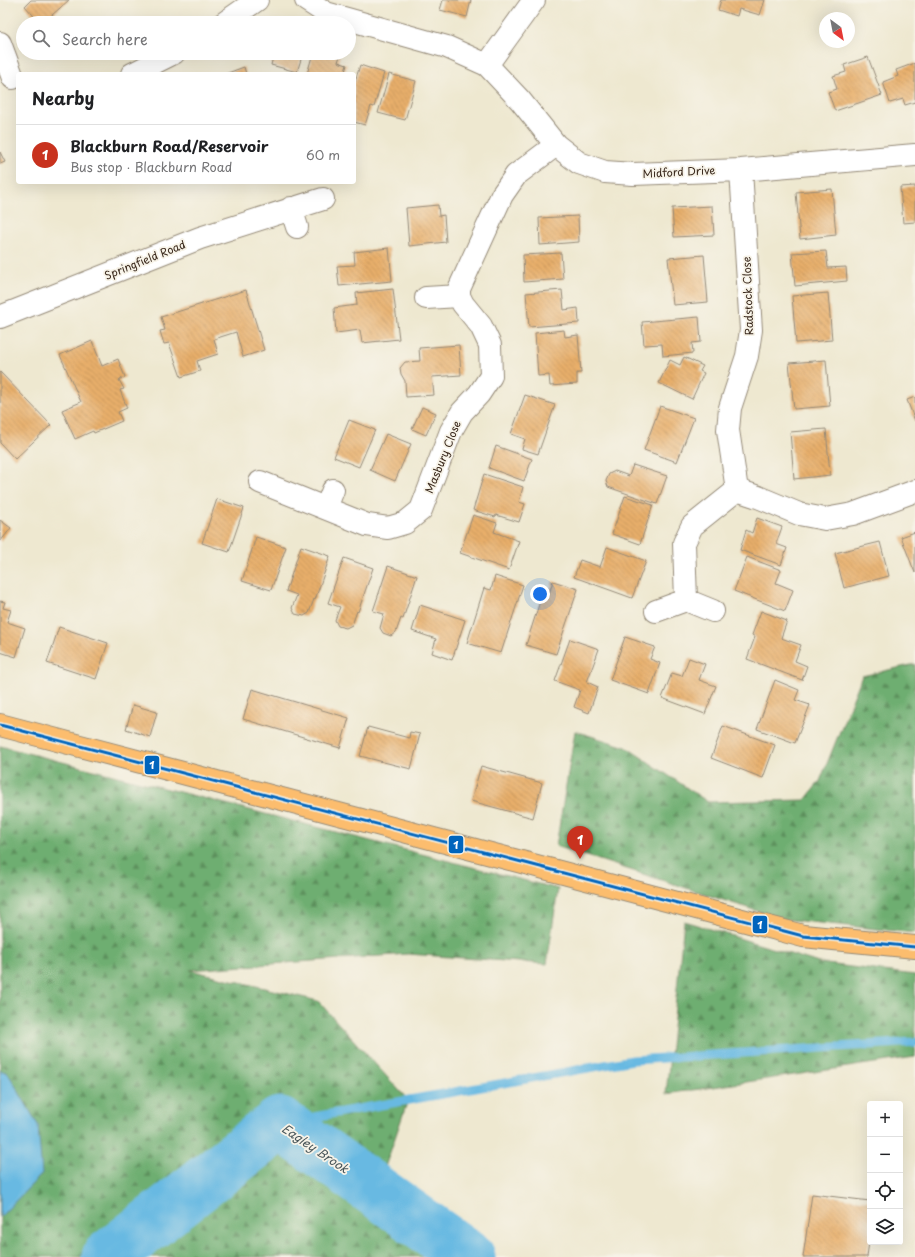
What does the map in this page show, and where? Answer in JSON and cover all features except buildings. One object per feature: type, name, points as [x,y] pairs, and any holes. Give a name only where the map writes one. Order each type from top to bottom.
[{"type":"highway","points":[[0,725],[803,936],[915,947]]},
{"type":"street","points":[[234,16],[258,0]]},
{"type":"street","name":"Midford Drive","points":[[306,0],[326,13],[337,16]]},
{"type":"street","points":[[487,65],[534,0]]},
{"type":"street","name":"Midford Drive","points":[[356,21],[447,47],[487,65],[515,95],[556,145],[579,163],[605,172],[633,174],[741,170],[915,155]]},
{"type":"street","points":[[0,43],[10,80]]},
{"type":"street","points":[[136,72],[159,60]]},
{"type":"street","points":[[426,298],[459,296],[459,289],[502,195],[516,175],[556,145]]},
{"type":"street","name":"Radstock Close","points":[[737,490],[728,430],[730,408],[747,356],[751,330],[741,170]]},
{"type":"street","name":"Springfield Road","points":[[0,317],[200,238],[294,218],[323,199]]},
{"type":"street","name":"Masbury Close","points":[[260,482],[330,499],[367,525],[388,528],[406,522],[421,510],[451,431],[462,412],[480,394],[491,376],[490,345],[481,326],[463,304],[459,296]]},
{"type":"street","points":[[686,600],[684,543],[692,526],[737,490],[799,514],[825,519],[853,514],[915,491]]},
{"type":"street","points":[[656,611],[686,600],[713,611]]},
{"type":"green space","points":[[915,664],[915,933],[782,919],[556,846],[575,731],[626,747],[708,802],[805,800],[820,781],[862,676]]},
{"type":"green space","points":[[0,746],[558,889],[547,964],[408,954],[190,970],[318,1001],[408,1100],[373,1202],[447,1257],[0,1257]]},
{"type":"green space","points":[[684,921],[819,963],[915,975],[915,1057],[666,1094]]},
{"type":"water","points":[[0,1070],[8,1073],[38,1125],[42,1174],[0,1217]]},
{"type":"waterway","points":[[280,1123],[633,1060],[915,1042]]},
{"type":"waterway","name":"Eagley Brook","points":[[108,1257],[280,1123],[469,1257]]},
{"type":"transit line","name":"1","points":[[0,725],[803,936],[915,947]]},
{"type":"place","name":"Blackburn Road/Reservoir","points":[[580,859]]}]
